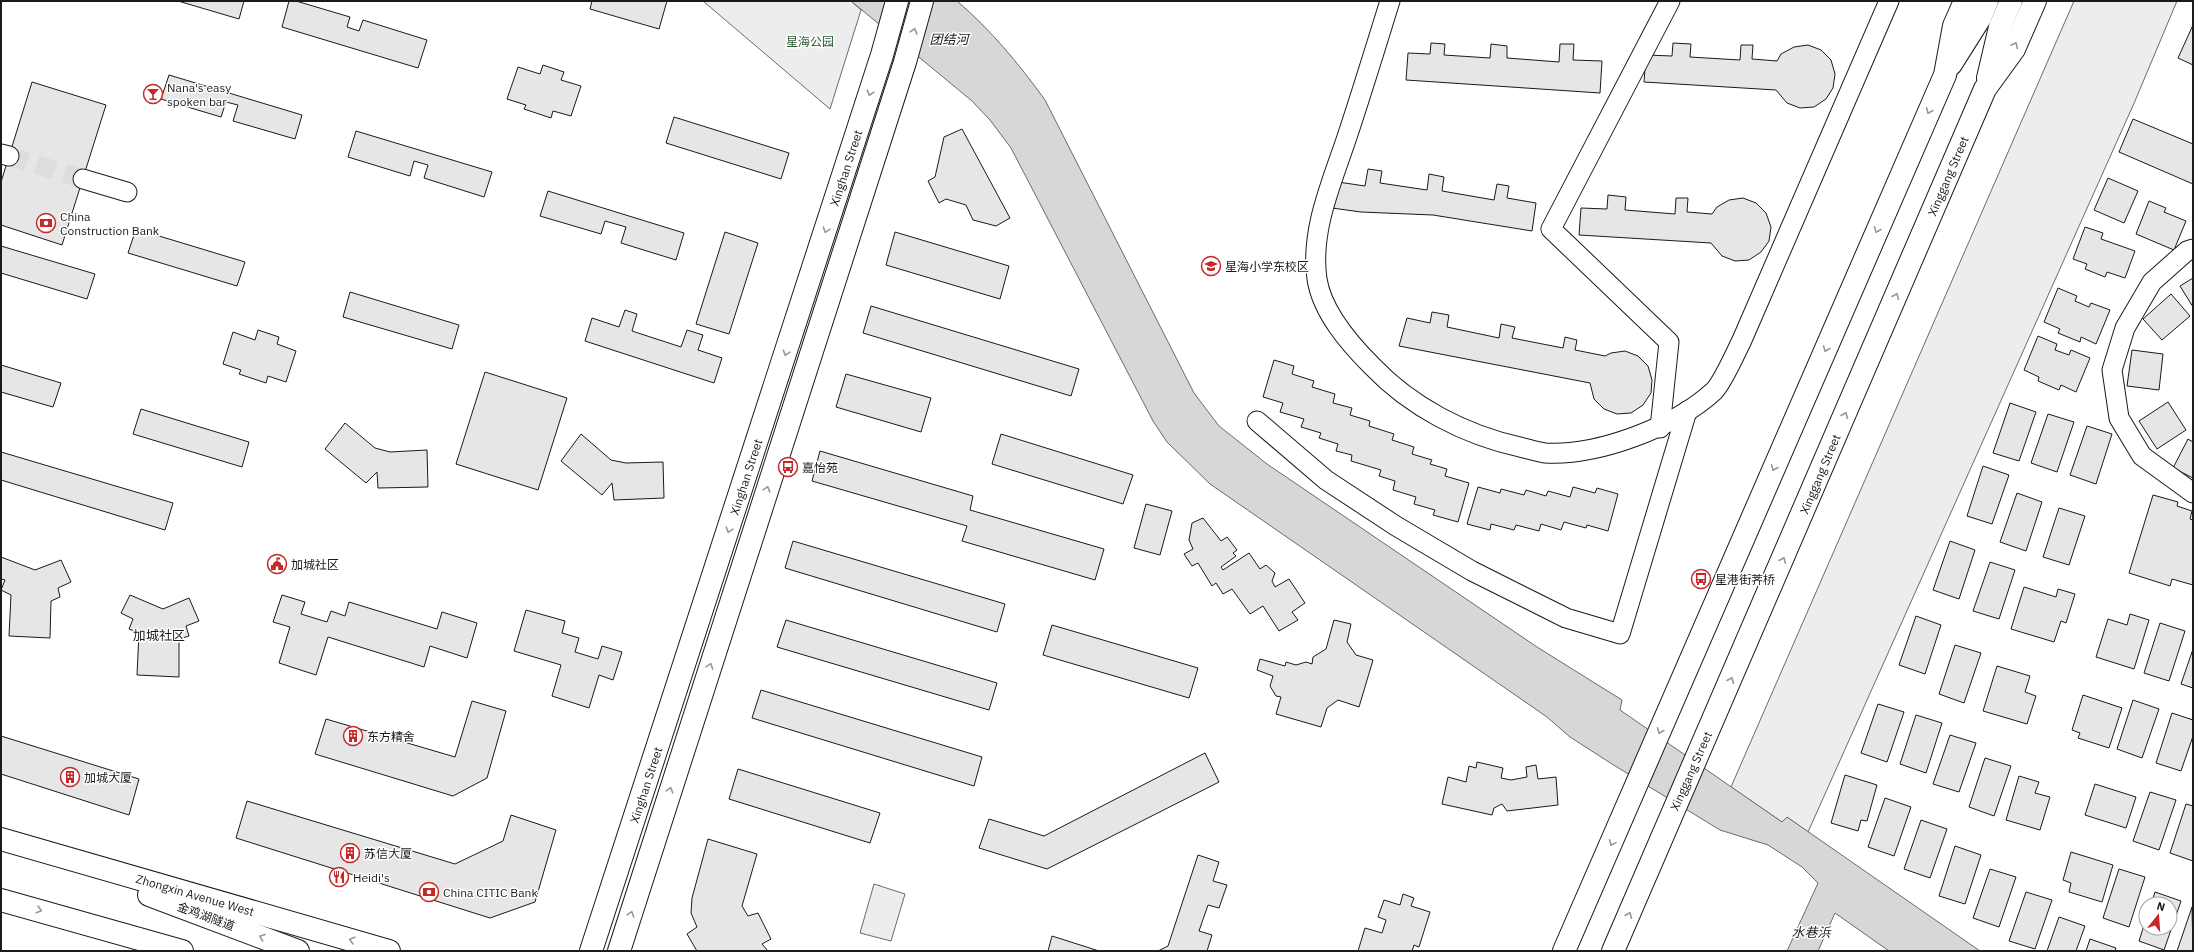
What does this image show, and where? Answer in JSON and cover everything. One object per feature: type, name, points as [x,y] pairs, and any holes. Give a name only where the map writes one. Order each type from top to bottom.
[{"type":"main road","name":"Xinghan Street","points":[[591,951],[882,56],[897,1]]},
{"type":"main road","name":"Xinghan Street","points":[[619,951],[905,62],[922,1]]},
{"type":"main road","points":[[1945,75],[1954,26],[1965,1]]},
{"type":"main road","points":[[1564,951],[1945,75],[1980,18],[1987,1]]},
{"type":"main road","points":[[1985,89],[2000,27],[2011,1]]},
{"type":"main road","name":"Xinggang Street","points":[[1613,951],[1716,716],[1985,89],[2014,49],[2034,1]]},
{"type":"main road","name":"金鸡湖隧道","points":[[1,839],[298,951]]},
{"type":"main road","name":"Zhongxin Avenue West","points":[[1,839],[389,951]]},
{"type":"main road","points":[[1,900],[182,951]]},
{"type":"street","points":[[1390,1],[1323,209],[1319,228],[1317,277],[1320,293],[1329,311],[1354,348],[1386,381],[1417,404],[1451,423],[1498,442],[1544,453],[1580,450],[1618,442],[1660,428],[1716,390],[1742,340],[1889,1]]},
{"type":"street","points":[[1660,428],[1669,342],[1551,229],[1670,1]]},
{"type":"street","points":[[83,179],[127,192]]},
{"type":"street","points":[[2193,249],[2187,251],[2152,282],[2125,328],[2112,370],[2119,418],[2142,456],[2193,493]]},
{"type":"street","points":[[1257,421],[1326,480],[1396,526],[1472,571],[1566,618],[1620,634],[1687,411]]},
{"type":"shaded area","name":"星海公园","points":[[703,1],[851,1],[861,10],[830,109]]},
{"type":"shaded area","points":[[2074,1],[2177,1],[2135,101],[1808,832],[1787,817],[1782,822],[1731,787]]},
{"type":"shaded area","points":[[874,884],[905,894],[891,941],[860,933]]},
{"type":"water","name":"团结河","points":[[851,1],[957,1],[1004,48],[1045,100],[1194,393],[1219,426],[1267,464],[1537,647],[1622,700],[1620,710],[1782,822],[1787,817],[1980,951],[1889,951],[1835,913],[1818,951],[1787,951],[1818,883],[1802,867],[1768,845],[1720,830],[1570,737],[1547,717],[1210,484],[1167,442],[1153,421],[1011,148],[990,120],[972,101]]},
{"type":"building","points":[[178,1],[244,1],[239,19]]},
{"type":"building","points":[[289,1],[296,1],[350,17],[347,27],[359,31],[363,20],[427,40],[418,68],[282,27]]},
{"type":"building","points":[[592,1],[667,1],[659,29],[590,9]]},
{"type":"building","points":[[2193,25],[2193,65],[2178,58]]},
{"type":"building","points":[[1431,43],[1445,44],[1444,55],[1490,58],[1491,44],[1507,46],[1507,58],[1559,62],[1560,44],[1574,44],[1573,60],[1602,61],[1600,93],[1406,80],[1408,53],[1430,54]]},
{"type":"building","points":[[1673,43],[1691,44],[1690,57],[1740,60],[1741,45],[1753,45],[1752,59],[1777,61],[1781,54],[1794,47],[1808,45],[1821,50],[1831,60],[1835,74],[1833,88],[1826,99],[1814,107],[1800,108],[1787,103],[1776,90],[1644,82],[1646,55],[1672,56]]},
{"type":"building","points":[[543,65],[564,72],[561,80],[581,86],[571,116],[553,111],[551,118],[524,109],[526,105],[507,99],[518,67],[540,74]]},
{"type":"building","points":[[169,75],[302,115],[295,139],[233,121],[238,105],[226,102],[221,117],[161,99]]},
{"type":"building","points":[[32,82],[106,105],[62,245],[1,225],[1,182]]},
{"type":"building","points":[[674,117],[789,153],[781,179],[666,143]]},
{"type":"building","points":[[2133,119],[2193,144],[2193,184],[2119,152]]},
{"type":"building","points":[[962,129],[1010,218],[996,226],[973,220],[966,205],[946,199],[939,203],[928,181],[935,177],[944,137]]},
{"type":"building","points":[[356,131],[492,172],[484,197],[424,178],[428,165],[414,161],[410,176],[348,157]]},
{"type":"building","points":[[1368,169],[1382,171],[1380,183],[1427,190],[1429,174],[1444,177],[1442,191],[1494,200],[1497,184],[1509,186],[1507,198],[1536,203],[1532,231],[1433,215],[1361,212],[1332,208],[1338,182],[1365,186]]},
{"type":"building","points":[[2108,178],[2138,191],[2124,223],[2094,210]]},
{"type":"building","points":[[548,191],[684,233],[676,260],[621,243],[626,227],[605,221],[601,234],[540,216]]},
{"type":"building","points":[[1608,195],[1626,197],[1625,210],[1675,214],[1676,198],[1688,198],[1687,212],[1712,214],[1717,207],[1729,200],[1743,198],[1756,203],[1766,213],[1771,227],[1769,241],[1761,252],[1749,260],[1735,261],[1722,256],[1711,243],[1579,235],[1581,208],[1607,209]]},
{"type":"building","points":[[2149,201],[2166,208],[2164,212],[2186,221],[2174,250],[2136,234]]},
{"type":"building","points":[[2085,227],[2103,233],[2101,239],[2135,251],[2125,278],[2107,272],[2105,277],[2085,269],[2087,264],[2073,259]]},
{"type":"building","points":[[136,229],[245,262],[237,286],[128,253]]},
{"type":"building","points":[[725,232],[758,243],[729,334],[696,324]]},
{"type":"building","points":[[895,232],[1009,266],[1000,299],[886,265]]},
{"type":"building","points":[[1,246],[95,274],[87,299],[1,273]]},
{"type":"building","points":[[2193,278],[2193,307],[2180,286]]},
{"type":"building","points":[[2058,288],[2077,296],[2075,301],[2089,307],[2091,303],[2110,310],[2096,344],[2081,337],[2080,342],[2058,333],[2060,329],[2044,322]]},
{"type":"building","points":[[350,292],[459,325],[452,349],[343,317]]},
{"type":"building","points":[[2171,294],[2190,316],[2162,340],[2143,319]]},
{"type":"building","points":[[871,306],[1079,369],[1071,396],[863,333]]},
{"type":"building","points":[[625,310],[637,314],[632,331],[681,347],[687,330],[703,335],[698,350],[722,358],[714,383],[585,341],[592,318],[619,327]]},
{"type":"building","points":[[1432,312],[1449,315],[1447,327],[1499,338],[1501,324],[1515,327],[1512,338],[1563,348],[1565,337],[1577,340],[1575,350],[1605,356],[1611,353],[1625,351],[1638,356],[1648,366],[1652,380],[1651,393],[1643,405],[1631,413],[1617,414],[1604,409],[1594,399],[1590,383],[1399,346],[1407,318],[1430,323]]},
{"type":"building","points":[[258,330],[279,337],[277,344],[296,351],[286,382],[268,376],[266,383],[239,374],[241,370],[223,364],[233,332],[255,340]]},
{"type":"building","points":[[2038,336],[2057,344],[2055,350],[2069,355],[2071,350],[2090,358],[2076,392],[2061,385],[2059,390],[2038,381],[2039,377],[2024,370]]},
{"type":"building","points":[[2132,350],[2163,354],[2159,390],[2127,386]]},
{"type":"building","points":[[1274,360],[1294,366],[1292,374],[1314,381],[1312,387],[1335,394],[1333,403],[1352,408],[1350,415],[1370,421],[1369,426],[1394,434],[1392,440],[1414,447],[1412,454],[1432,460],[1430,464],[1447,469],[1445,476],[1469,483],[1458,522],[1433,515],[1435,510],[1414,504],[1416,497],[1393,490],[1395,481],[1379,476],[1381,470],[1351,461],[1352,455],[1336,451],[1338,444],[1319,438],[1321,433],[1301,427],[1304,419],[1280,412],[1283,403],[1263,397]]},
{"type":"building","points":[[1,365],[61,383],[53,407],[1,392]]},
{"type":"building","points":[[485,372],[567,398],[538,490],[456,464]]},
{"type":"building","points":[[846,374],[931,398],[921,432],[836,407]]},
{"type":"building","points":[[2168,402],[2186,430],[2157,449],[2139,421]]},
{"type":"building","points":[[2010,403],[2036,412],[2019,461],[1993,453]]},
{"type":"building","points":[[141,409],[249,442],[242,467],[133,434]]},
{"type":"building","points":[[2048,414],[2074,422],[2057,472],[2031,463]]},
{"type":"building","points":[[345,423],[375,448],[390,452],[427,450],[428,487],[378,488],[377,472],[366,483],[325,449]]},
{"type":"building","points":[[2087,426],[2112,434],[2096,484],[2070,475]]},
{"type":"building","points":[[581,434],[611,460],[626,463],[663,462],[664,498],[614,500],[612,483],[602,495],[561,461]]},
{"type":"building","points":[[1001,434],[1133,475],[1123,504],[992,464]]},
{"type":"building","points":[[2188,439],[2193,442],[2193,478],[2173,468]]},
{"type":"building","points":[[820,451],[973,496],[970,510],[1104,549],[1095,580],[962,541],[967,526],[812,481]]},
{"type":"building","points":[[1,452],[173,503],[165,530],[1,480]]},
{"type":"building","points":[[1983,466],[2009,475],[1992,524],[1967,516]]},
{"type":"building","points":[[1478,487],[1500,493],[1501,489],[1524,495],[1526,490],[1546,496],[1548,491],[1570,497],[1573,487],[1595,493],[1597,488],[1618,494],[1608,531],[1587,525],[1586,528],[1564,522],[1561,530],[1541,524],[1539,531],[1516,525],[1514,530],[1491,524],[1490,530],[1467,524]]},
{"type":"building","points":[[2017,493],[2042,502],[2026,551],[2000,542]]},
{"type":"building","points":[[2153,495],[2178,502],[2177,506],[2192,511],[2190,519],[2193,520],[2193,585],[2172,579],[2170,586],[2129,573]]},
{"type":"building","points":[[1146,504],[1172,511],[1160,555],[1134,548]]},
{"type":"building","points":[[2059,508],[2085,516],[2069,565],[2043,557]]},
{"type":"building","points":[[1203,518],[1221,541],[1227,537],[1237,550],[1233,553],[1236,556],[1221,567],[1223,570],[1249,553],[1260,569],[1266,565],[1275,573],[1272,581],[1275,587],[1289,579],[1305,603],[1292,612],[1298,620],[1279,631],[1263,606],[1250,614],[1232,589],[1223,594],[1216,583],[1212,586],[1198,563],[1192,566],[1184,554],[1193,549],[1189,540],[1192,523]]},
{"type":"building","points":[[793,541],[1005,604],[997,632],[785,568]]},
{"type":"building","points":[[1950,541],[1975,550],[1959,599],[1933,590]]},
{"type":"building","points":[[1,557],[35,570],[61,560],[71,582],[58,588],[60,597],[51,601],[50,638],[9,636],[11,595],[1,590],[5,580],[1,579]]},
{"type":"building","points":[[1990,562],[2015,570],[1999,619],[1973,611]]},
{"type":"building","points":[[2024,587],[2056,597],[2058,589],[2075,594],[2066,623],[2061,621],[2054,642],[2011,629]]},
{"type":"building","points":[[130,595],[163,609],[189,598],[199,621],[186,626],[189,636],[179,639],[179,677],[137,675],[139,633],[129,629],[133,619],[121,613]]},
{"type":"building","points":[[282,595],[305,602],[301,614],[327,622],[331,611],[345,616],[349,602],[437,629],[442,612],[477,623],[467,658],[430,646],[424,667],[328,637],[316,675],[279,663],[290,627],[273,622]]},
{"type":"building","points":[[526,610],[565,621],[562,633],[579,638],[575,652],[598,659],[602,646],[622,652],[613,680],[599,675],[589,708],[552,696],[561,665],[514,651]]},
{"type":"building","points":[[2130,614],[2149,620],[2134,669],[2096,657],[2108,619],[2127,625]]},
{"type":"building","points":[[1916,616],[1941,625],[1925,674],[1899,665]]},
{"type":"building","points":[[786,620],[997,683],[989,710],[777,647]]},
{"type":"building","points":[[1334,620],[1351,624],[1347,642],[1356,655],[1373,660],[1359,707],[1338,700],[1327,708],[1321,727],[1276,714],[1281,697],[1276,696],[1270,686],[1273,676],[1257,670],[1260,659],[1285,666],[1286,662],[1296,665],[1306,662],[1312,664],[1313,657],[1326,649]]},
{"type":"building","points":[[2160,623],[2185,631],[2169,681],[2144,673]]},
{"type":"building","points":[[1052,625],[1198,668],[1189,698],[1043,655]]},
{"type":"building","points":[[1955,645],[1981,653],[1964,703],[1939,694]]},
{"type":"building","points":[[2193,649],[2193,688],[2181,684]]},
{"type":"building","points":[[1997,666],[2030,676],[2025,692],[2036,696],[2027,724],[1983,711]]},
{"type":"building","points":[[761,690],[982,757],[974,786],[752,718]]},
{"type":"building","points":[[2083,695],[2122,708],[2109,748],[2078,738],[2080,733],[2072,730]]},
{"type":"building","points":[[2133,700],[2159,709],[2142,758],[2117,749]]},
{"type":"building","name":"东方精舍","points":[[472,701],[506,711],[487,778],[453,796],[315,754],[326,719],[455,757]]},
{"type":"building","points":[[1878,704],[1904,712],[1887,762],[1861,753]]},
{"type":"building","points":[[2172,713],[2193,720],[2193,736],[2181,771],[2156,763]]},
{"type":"building","points":[[1916,715],[1942,723],[1926,773],[1900,764]]},
{"type":"building","points":[[1950,735],[1976,743],[1959,792],[1933,784]]},
{"type":"building","name":"加城大厦","points":[[1,736],[139,779],[129,815],[1,774]]},
{"type":"building","points":[[1205,753],[1219,782],[1047,869],[979,848],[989,819],[1044,836]]},
{"type":"building","points":[[1985,758],[2011,766],[1994,816],[1969,807]]},
{"type":"building","points":[[1477,762],[1503,768],[1501,778],[1511,780],[1527,777],[1526,767],[1536,765],[1538,779],[1556,777],[1558,805],[1507,811],[1502,804],[1494,808],[1492,815],[1442,804],[1448,777],[1466,782],[1469,766],[1476,768]]},
{"type":"building","points":[[738,769],[880,813],[870,843],[729,799]]},
{"type":"building","points":[[1845,775],[1877,785],[1867,821],[1861,820],[1858,831],[1831,823]]},
{"type":"building","points":[[2019,776],[2039,782],[2035,793],[2050,797],[2040,830],[2006,820]]},
{"type":"building","points":[[2095,784],[2136,797],[2126,828],[2085,815]]},
{"type":"building","points":[[2150,792],[2176,800],[2159,850],[2133,841]]},
{"type":"building","points":[[1885,798],[1911,807],[1894,856],[1868,847]]},
{"type":"building","name":"苏信大厦","points":[[247,801],[455,864],[503,841],[511,815],[556,830],[535,902],[490,918],[236,838]]},
{"type":"building","points":[[2186,804],[2193,806],[2193,861],[2170,853]]},
{"type":"building","points":[[1921,820],[1947,829],[1930,878],[1904,869]]},
{"type":"building","points":[[708,839],[757,854],[742,906],[748,916],[758,913],[771,939],[762,944],[768,951],[697,951],[687,934],[697,927],[691,913],[692,898]]},
{"type":"building","points":[[1955,846],[1981,855],[1965,904],[1939,896]]},
{"type":"building","points":[[2071,852],[2113,865],[2102,902],[2069,892],[2071,883],[2063,880]]},
{"type":"building","points":[[1198,855],[1219,862],[1213,881],[1227,885],[1219,908],[1208,905],[1199,931],[1212,935],[1207,951],[1158,951],[1168,946]]},
{"type":"building","points":[[1990,869],[2016,877],[1999,927],[1973,918]]},
{"type":"building","points":[[2119,869],[2145,877],[2129,927],[2103,918]]},
{"type":"building","points":[[2026,892],[2052,900],[2035,949],[2009,941]]},
{"type":"building","points":[[2155,892],[2167,896],[2154,896]]},
{"type":"building","points":[[1403,894],[1414,898],[1411,906],[1430,912],[1419,947],[1414,945],[1412,951],[1358,951],[1365,928],[1382,933],[1386,920],[1378,917],[1384,900],[1400,905]]},
{"type":"building","points":[[2178,900],[2181,901],[2178,910]]},
{"type":"building","points":[[2192,907],[2193,951],[2177,951]]},
{"type":"building","points":[[2059,917],[2085,926],[2076,951],[2047,951]]},
{"type":"building","points":[[1052,936],[1099,951],[1048,951]]},
{"type":"building","points":[[2141,936],[2169,936],[2164,950],[2139,941]]},
{"type":"building","points":[[2090,939],[2116,948],[2115,951],[2086,951]]},
{"type":"tunnel","points":[[9,156],[83,179]]},
{"type":"place","name":"Nana's easy spoken bar","points":[[153,94]]},
{"type":"place","name":"China Construction Bank","points":[[46,223]]},
{"type":"place","name":"星海小学东校区","points":[[1211,266]]},
{"type":"place","name":"嘉怡苑","points":[[788,467]]},
{"type":"place","name":"加城社区","points":[[277,564]]},
{"type":"place","name":"星港街荠桥","points":[[1701,579]]},
{"type":"place","name":"东方精舍","points":[[353,736]]},
{"type":"place","name":"加城大厦","points":[[70,777]]},
{"type":"place","name":"苏信大厦","points":[[350,853]]},
{"type":"place","name":"Heidi's","points":[[339,877]]},
{"type":"place","name":"China CITIC Bank","points":[[429,892]]},
{"type":"district","name":"加城社区","points":[[159,635]]},
{"type":"water label","name":"水巷浜","points":[[1811,932]]}]
